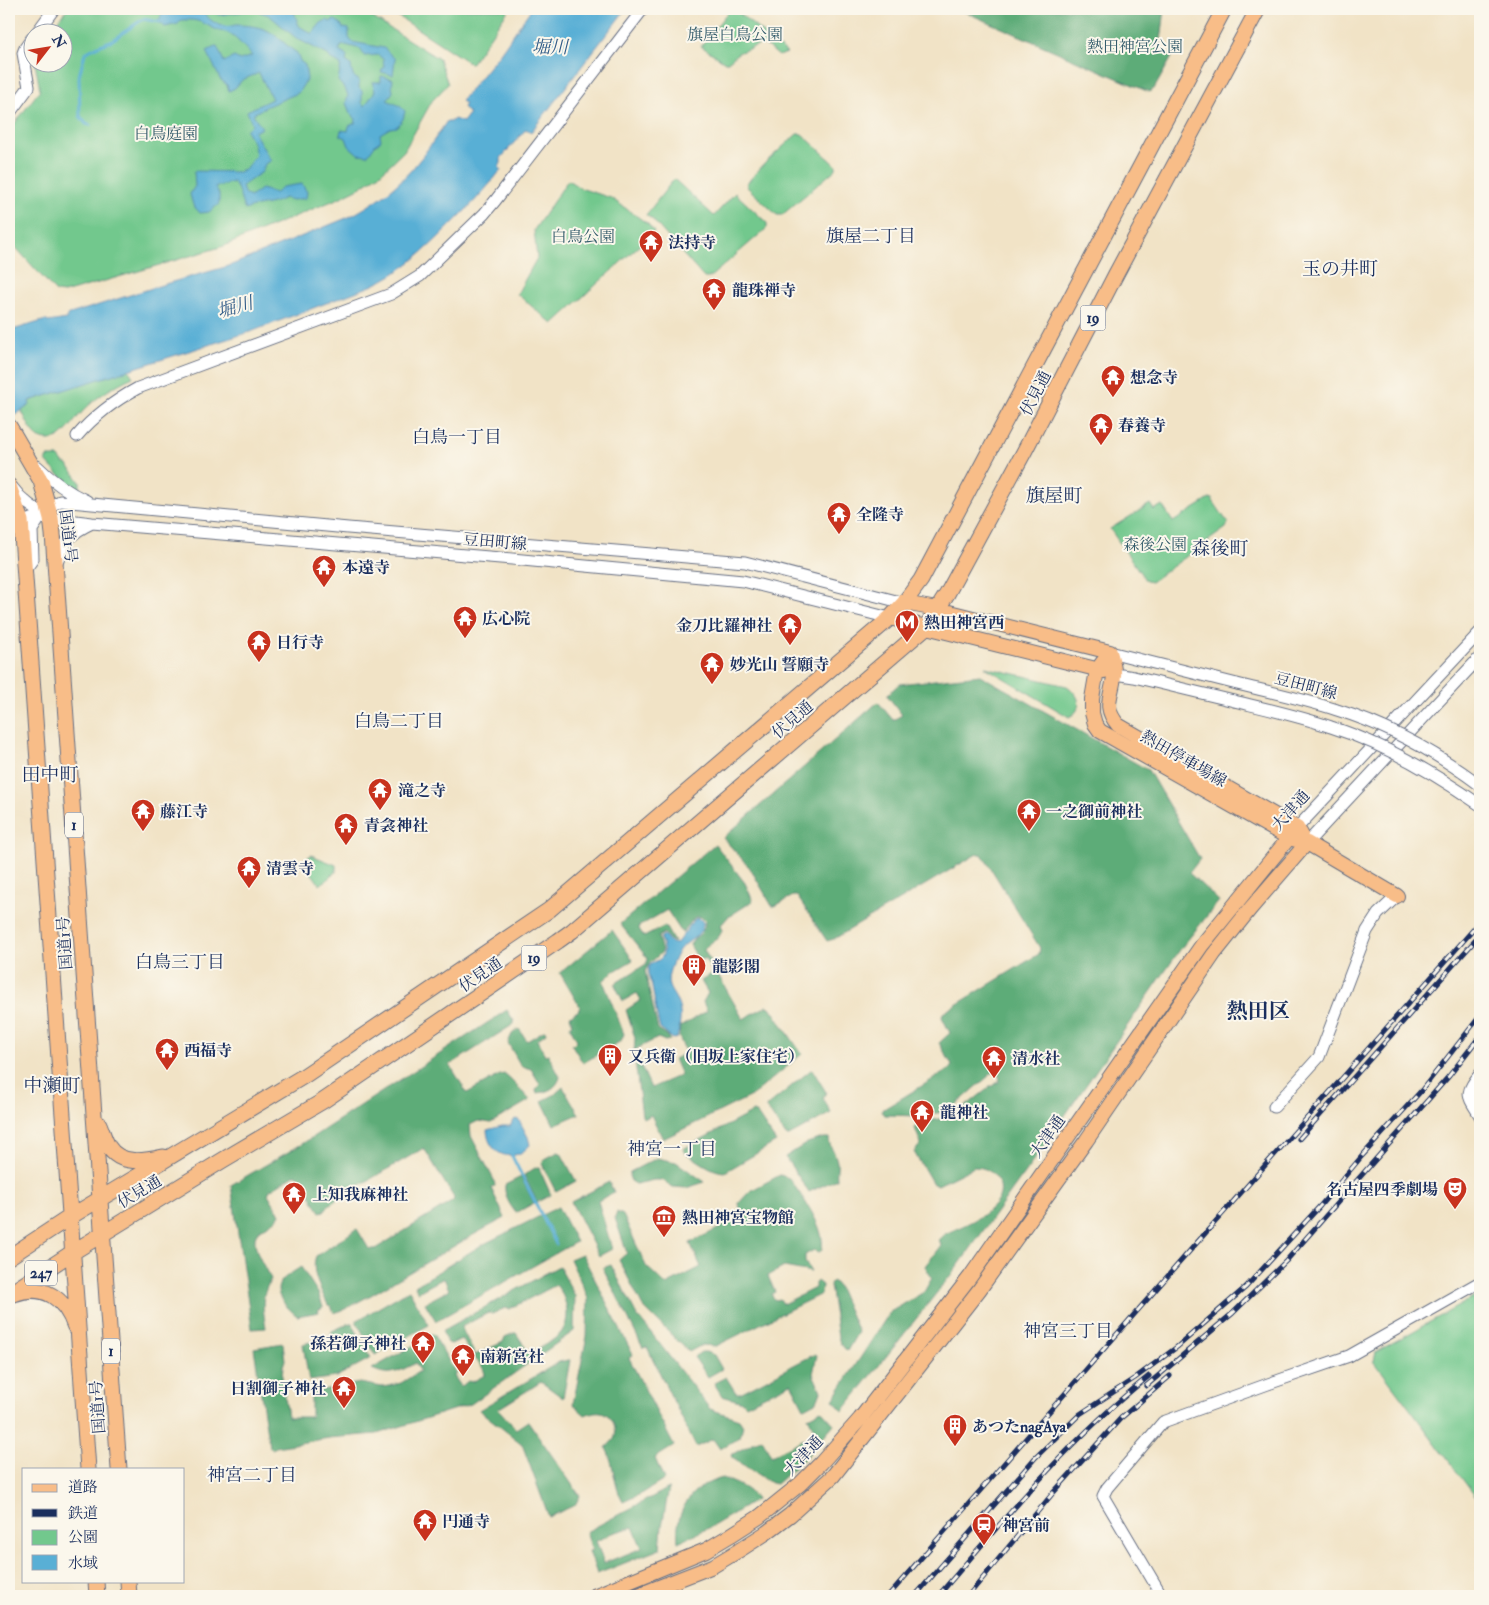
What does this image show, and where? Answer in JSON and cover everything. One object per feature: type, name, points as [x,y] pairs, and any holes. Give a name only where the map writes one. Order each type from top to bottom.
[{"type":"highway","name":"伏見通","points":[[70,1217],[304,1076],[549,910],[890,618],[921,580],[1224,9]]},
{"type":"highway","name":"伏見通","points":[[102,1234],[324,1101],[558,942],[926,627],[1024,452],[1116,274],[1258,9]]},
{"type":"highway","name":"国道1号","points":[[9,426],[41,481],[56,567],[119,1468]]},
{"type":"highway","name":"国道1号","points":[[9,484],[25,570],[70,1217]]},
{"type":"highway","points":[[94,1111],[108,1146],[114,1153],[127,1160],[138,1162],[175,1154]]},
{"type":"highway","name":"1","points":[[70,1217],[73,1252]]},
{"type":"highway","name":"247","points":[[9,1257],[70,1217]]},
{"type":"highway","name":"19","points":[[73,1252],[102,1234]]},
{"type":"highway","name":"国道1号","points":[[73,1252],[88,1468]]},
{"type":"highway","name":"247","points":[[9,1295],[73,1252]]},
{"type":"highway","points":[[9,1295],[32,1290],[42,1291],[52,1296],[67,1310],[79,1340]]},
{"type":"highway","points":[[96,1582],[98,1596]]},
{"type":"highway","points":[[128,1582],[129,1596]]},
{"type":"main road","points":[[904,603],[937,609],[1110,652]]},
{"type":"main road","points":[[890,618],[1115,674]]},
{"type":"main road","name":"熱田停車場線","points":[[1110,652],[1097,670],[1092,699],[1092,714],[1095,724],[1100,731],[1293,833]]},
{"type":"main road","name":"熱田停車場線","points":[[1110,652],[1115,674],[1109,710],[1112,718],[1118,725],[1307,843],[1397,896]]},
{"type":"main road","name":"大津通","points":[[594,1596],[706,1550],[759,1517],[800,1484],[821,1463],[860,1419],[970,1277],[1202,945],[1293,833]]},
{"type":"main road","name":"大津通","points":[[636,1596],[713,1566],[738,1551],[790,1515],[833,1476],[979,1290],[1086,1141],[1214,954],[1307,843]]},
{"type":"street","points":[[44,22],[54,9]]},
{"type":"street","points":[[77,436],[107,406],[138,388],[391,294],[420,276],[495,201],[643,9]]},
{"type":"street","points":[[9,114],[29,87],[26,72]]},
{"type":"street","points":[[26,457],[69,493],[97,505]]},
{"type":"street","points":[[9,484],[19,497],[32,508],[46,514]]},
{"type":"street","name":"豆田町線","points":[[46,514],[60,501],[745,562],[904,603]]},
{"type":"street","points":[[15,523],[46,514]]},
{"type":"street","points":[[25,570],[33,559],[32,530],[46,514]]},
{"type":"street","name":"豆田町線","points":[[46,514],[92,522],[743,581],[890,618]]},
{"type":"street","points":[[56,567],[68,538],[77,530],[92,522]]},
{"type":"street","name":"大津通","points":[[1293,833],[1480,632]]},
{"type":"street","name":"豆田町線","points":[[1110,652],[1338,710],[1420,745],[1480,784]]},
{"type":"street","name":"大津通","points":[[1307,843],[1480,657]]},
{"type":"street","name":"豆田町線","points":[[1115,674],[1234,701],[1331,726],[1408,759],[1450,784],[1480,805]]},
{"type":"street","points":[[1274,1107],[1318,1058],[1368,931],[1378,914],[1397,896]]},
{"type":"street","points":[[1480,1074],[1469,1088],[1469,1097],[1480,1116]]},
{"type":"street","points":[[1162,1596],[1103,1496],[1107,1488],[1163,1422],[1349,1356],[1480,1282]]},
{"type":"green space","name":"白鳥庭園","points":[[67,9],[359,9],[439,59],[448,84],[432,101],[404,151],[381,173],[361,187],[337,199],[224,246],[64,293],[56,292],[9,240],[9,131],[40,90],[37,72],[72,72],[72,22],[57,22]]},
{"type":"green space","points":[[387,9],[509,9],[471,64]]},
{"type":"green space","name":"旗屋白鳥公園","points":[[730,9],[734,9],[787,53],[779,56],[763,43],[738,53],[728,62],[725,62],[701,46]]},
{"type":"green space","name":"熱田神宮公園","points":[[958,9],[1165,9],[1160,49],[1172,57],[1154,89],[1149,92]]},
{"type":"green space","points":[[797,134],[802,134],[836,165],[836,169],[782,215],[777,215],[747,187],[747,183],[766,162]]},
{"type":"green space","name":"白鳥公園","points":[[674,179],[714,216],[735,193],[767,223],[767,228],[709,278],[704,278],[652,219],[646,215]]},
{"type":"green space","name":"白鳥公園","points":[[568,180],[580,188],[611,198],[648,224],[654,232],[553,324],[517,294],[537,258],[534,230]]},
{"type":"green space","points":[[128,369],[133,377],[113,387],[95,400],[57,438],[47,440],[35,435],[22,412],[28,401]]},
{"type":"green space","points":[[48,457],[59,457],[64,464],[67,464],[80,482],[80,489],[66,480],[46,461]]},
{"type":"green space","name":"森後公園","points":[[1211,498],[1228,523],[1226,528],[1151,582],[1146,581],[1110,529],[1150,504],[1154,510],[1162,505],[1173,522]]},
{"type":"green space","points":[[985,667],[1067,686],[1075,693],[1079,706],[1074,714],[1069,717]]},
{"type":"green space","points":[[980,675],[1148,770],[1200,859],[1189,873],[1219,901],[1182,947],[958,1266],[843,1411],[833,1400],[890,1312],[924,1292],[932,1278],[925,1266],[941,1245],[939,1239],[945,1234],[985,1214],[999,1198],[1000,1189],[997,1179],[987,1170],[978,1167],[974,1167],[938,1185],[933,1184],[914,1152],[921,1144],[915,1128],[918,1123],[949,1117],[961,1110],[999,1082],[1000,1077],[994,1072],[949,1111],[920,1116],[885,1115],[881,1112],[950,1069],[952,1065],[939,1043],[950,1033],[942,1017],[943,1013],[1039,954],[1040,948],[982,854],[977,854],[834,939],[827,941],[797,896],[772,906],[750,868],[723,838],[878,702],[893,720],[902,715],[887,695],[899,684]]},
{"type":"green space","points":[[715,844],[745,883],[753,901],[728,917],[720,926],[722,930],[718,937],[704,950],[743,1019],[767,1006],[770,1007],[802,1054],[753,1095],[663,1139],[651,1115],[644,1119],[642,1116],[634,1053],[635,1038],[626,1010],[641,1000],[637,993],[623,1001],[615,985],[646,964],[648,959],[620,924]],"holes":[[[667,910],[682,933],[695,917],[701,917],[705,921],[703,930],[690,945],[698,959],[705,959],[713,973],[701,981],[708,993],[703,1002],[707,1011],[680,1027],[679,1037],[686,1053],[674,1059],[681,1075],[651,1088],[635,1053],[636,1049],[658,1038],[665,1041],[670,1040],[669,1037],[658,1030],[645,971],[650,963],[662,952],[658,937],[664,933],[674,942],[665,926],[644,937],[638,927]]]},
{"type":"green space","points":[[311,855],[336,865],[336,872],[320,885],[303,861]]},
{"type":"green space","points":[[612,930],[633,960],[613,972],[603,981],[624,1034],[621,1041],[583,1063],[572,1045],[577,1040],[570,1027],[572,1023],[570,1016],[578,1011],[580,1007],[560,973]]},
{"type":"green space","points":[[507,1010],[514,1024],[450,1065],[467,1093],[504,1074],[530,1100],[491,1123],[478,1121],[470,1125],[471,1136],[494,1180],[495,1186],[491,1188],[505,1218],[371,1295],[334,1313],[331,1306],[328,1305],[315,1275],[316,1256],[357,1229],[369,1249],[375,1249],[453,1201],[454,1198],[424,1148],[343,1195],[324,1211],[320,1212],[298,1175],[294,1175],[270,1190],[268,1194],[280,1214],[275,1221],[261,1229],[255,1239],[261,1261],[271,1279],[264,1297],[263,1308],[266,1328],[252,1329],[231,1185],[302,1144]]},
{"type":"green space","points":[[518,1029],[527,1041],[545,1030],[546,1033],[537,1040],[545,1055],[548,1054],[560,1077],[552,1089],[537,1093],[536,1090],[540,1084],[531,1069],[521,1066],[508,1043],[512,1034]]},
{"type":"green space","points":[[812,1069],[826,1092],[823,1098],[831,1113],[786,1136],[766,1107]]},
{"type":"green space","points":[[563,1087],[579,1114],[554,1125],[542,1101],[554,1095]]},
{"type":"green space","points":[[753,1112],[757,1114],[776,1142],[725,1172],[709,1168],[684,1152],[683,1149]]},
{"type":"green space","points":[[829,1138],[837,1164],[837,1179],[809,1192],[785,1157],[807,1143]]},
{"type":"green space","points":[[558,1152],[561,1153],[576,1181],[556,1192],[542,1164],[545,1159]]},
{"type":"green space","points":[[657,1158],[676,1162],[705,1182],[686,1188],[673,1187],[662,1180],[636,1184],[631,1181],[630,1172]]},
{"type":"green space","points":[[535,1168],[539,1168],[551,1195],[537,1202],[524,1175]]},
{"type":"green space","points":[[780,1175],[789,1178],[812,1212],[820,1232],[822,1250],[818,1253],[814,1250],[805,1255],[805,1262],[811,1272],[784,1267],[768,1276],[775,1292],[771,1294],[775,1300],[780,1299],[783,1304],[815,1288],[817,1281],[822,1285],[821,1294],[716,1346],[702,1345],[689,1352],[643,1307],[619,1260],[627,1253],[615,1218],[617,1212],[623,1215],[646,1266],[666,1285],[701,1267],[690,1243],[741,1217],[739,1203],[750,1191]]},
{"type":"green space","points":[[521,1177],[534,1203],[516,1213],[505,1193],[505,1185]]},
{"type":"green space","points":[[609,1182],[614,1192],[598,1201],[612,1249],[599,1256],[571,1202]]},
{"type":"green space","points":[[558,1207],[576,1242],[436,1321],[425,1303],[449,1290],[444,1278],[418,1292],[415,1286],[480,1246]]},
{"type":"green space","points":[[582,1254],[633,1355],[629,1358],[674,1446],[655,1458],[664,1480],[643,1493],[623,1502],[617,1489],[606,1448],[614,1439],[615,1427],[613,1422],[605,1413],[601,1412],[585,1415],[573,1404],[587,1336],[588,1299],[570,1259]]},
{"type":"green space","points":[[611,1265],[638,1317],[710,1409],[739,1419],[743,1425],[740,1437],[720,1449],[713,1439],[696,1447],[647,1347],[643,1348],[603,1268]]},
{"type":"green space","points":[[559,1266],[575,1296],[574,1331],[471,1404],[377,1434],[329,1438],[272,1449],[269,1447],[254,1348],[283,1343],[285,1360],[282,1376],[288,1417],[311,1417],[311,1392],[360,1383],[382,1387],[389,1386],[401,1383],[420,1371],[416,1363],[400,1371],[390,1373],[372,1369],[433,1334],[456,1373],[454,1376],[460,1385],[462,1386],[468,1381],[472,1382],[485,1375],[482,1367],[471,1354],[463,1340],[461,1339],[451,1344],[448,1343],[442,1331]],"holes":[[[556,1285],[560,1290],[567,1309],[567,1316],[564,1328],[557,1337],[529,1353],[516,1333],[514,1333],[505,1337],[503,1342],[475,1355],[461,1327],[488,1313],[492,1314],[505,1308],[509,1309]]]},
{"type":"green space","points":[[301,1267],[318,1293],[323,1307],[318,1310],[319,1312],[297,1316],[282,1301],[278,1287],[285,1278]]},
{"type":"green space","points":[[833,1281],[839,1288],[858,1332],[847,1351],[840,1343],[838,1337],[830,1285]]},
{"type":"green space","points":[[409,1290],[429,1325],[375,1355],[356,1321]]},
{"type":"green space","points":[[1480,1294],[1480,1501],[1374,1361],[1376,1352]]},
{"type":"green space","points":[[352,1323],[371,1358],[336,1377],[309,1381],[303,1344],[330,1337],[332,1331]]},
{"type":"green space","points":[[701,1352],[714,1355],[722,1369],[708,1377],[694,1357]]},
{"type":"green space","points":[[815,1354],[817,1355],[813,1374],[821,1391],[817,1401],[804,1408],[791,1383],[746,1405],[743,1402],[722,1396],[714,1383],[726,1377],[736,1393],[740,1393]]},
{"type":"green space","points":[[570,1360],[563,1398],[541,1382],[498,1409],[516,1429],[528,1421],[580,1496],[575,1505],[549,1517],[522,1444],[479,1410],[559,1362]]},
{"type":"green space","points":[[821,1410],[834,1424],[805,1458],[776,1484],[771,1483],[732,1458],[731,1455],[762,1438],[771,1456],[816,1433],[808,1417]]},
{"type":"green space","points":[[723,1478],[746,1489],[756,1500],[713,1526],[678,1542],[679,1520],[687,1501],[702,1487],[712,1481]]},
{"type":"green space","points":[[669,1488],[660,1549],[597,1574],[589,1551],[592,1550],[586,1532]],"holes":[[[633,1527],[642,1548],[604,1563],[596,1541],[609,1534]]]},
{"type":"water","points":[[179,9],[293,9],[299,26],[312,34],[321,23],[327,20],[330,22],[335,20],[343,28],[349,29],[349,38],[352,42],[384,48],[395,59],[393,75],[381,72],[384,66],[383,59],[378,55],[364,56],[361,49],[346,45],[341,46],[339,51],[347,56],[346,61],[351,65],[354,76],[359,80],[359,88],[362,91],[362,103],[365,106],[375,91],[372,82],[381,82],[381,76],[393,79],[393,92],[387,100],[400,106],[405,111],[403,119],[397,127],[390,128],[380,134],[381,140],[368,155],[358,154],[349,146],[346,138],[340,135],[341,130],[348,131],[349,126],[355,123],[356,119],[350,113],[346,103],[348,95],[338,81],[341,65],[328,55],[296,38],[269,15],[253,10],[219,15],[210,10],[202,10],[217,24],[251,26],[270,32],[297,53],[300,61],[305,65],[307,79],[298,93],[253,114],[262,128],[254,132],[271,161],[265,164],[262,172],[242,186],[244,193],[250,197],[261,189],[276,193],[282,187],[302,184],[307,192],[306,198],[293,200],[284,198],[273,203],[245,210],[233,182],[215,187],[219,194],[219,204],[209,212],[200,213],[193,205],[190,194],[195,186],[194,171],[239,172],[246,168],[256,155],[253,142],[246,130],[252,124],[247,111],[272,99],[259,73],[242,80],[235,88],[229,91],[227,85],[220,79],[207,51],[217,46],[224,62],[234,57],[240,60],[252,56],[241,43],[227,32],[218,31],[201,22],[182,20],[178,24],[165,27],[159,22],[162,13],[172,13]]},
{"type":"water","name":"堀川","points":[[531,9],[626,9],[531,132],[526,129],[501,158],[499,167],[501,170],[489,185],[448,228],[412,261],[371,286],[253,331],[29,401],[30,405],[9,419],[9,331],[46,320],[48,322],[67,319],[67,315],[229,266],[349,217],[366,207],[383,196],[406,175],[422,157],[447,121],[454,119],[463,122],[469,114],[463,107],[465,104],[461,101],[501,52]]},
{"type":"water","points":[[699,918],[703,922],[701,931],[679,950],[669,975],[670,989],[677,1001],[680,1014],[677,1038],[673,1039],[660,1029],[648,976],[649,967],[663,954],[660,938],[664,935],[671,943],[676,944],[695,919]]},
{"type":"water","points":[[515,1119],[519,1120],[530,1145],[516,1155],[509,1156],[502,1154],[492,1146],[488,1139],[487,1130],[510,1126]]},
{"type":"waterway","points":[[90,125],[86,124],[80,116],[79,76],[85,53],[111,41],[143,19],[159,22]]},
{"type":"waterway","points":[[512,1156],[556,1244]]},
{"type":"railway","points":[[888,1596],[1480,922]]},
{"type":"railway","points":[[1299,1139],[1480,935]]},
{"type":"railway","points":[[915,1596],[1035,1458],[1080,1414],[1135,1378],[1177,1347],[1246,1287],[1421,1091],[1480,1016]]},
{"type":"railway","points":[[1146,1386],[1233,1313],[1286,1261],[1449,1076],[1480,1036]]},
{"type":"railway","points":[[938,1596],[1038,1481],[1091,1427],[1149,1376]]},
{"type":"railway","points":[[968,1596],[1053,1493],[1121,1418],[1170,1376]]},
{"type":"place","name":"法持寺","points":[[651,263]]},
{"type":"place","name":"龍珠禅寺","points":[[714,311]]},
{"type":"place","name":"想念寺","points":[[1113,398]]},
{"type":"place","name":"春養寺","points":[[1101,446]]},
{"type":"place","name":"全隆寺","points":[[839,535]]},
{"type":"place","name":"本遠寺","points":[[324,588]]},
{"type":"place","name":"広心院","points":[[465,639]]},
{"type":"place","name":"熱田神宮西","points":[[907,643]]},
{"type":"place","name":"金刀比羅神社","points":[[790,646]]},
{"type":"place","name":"日行寺","points":[[259,663]]},
{"type":"place","name":"妙光山 誓願寺","points":[[712,685]]},
{"type":"place","name":"滝之寺","points":[[380,811]]},
{"type":"place","name":"藤江寺","points":[[143,832]]},
{"type":"place","name":"一之御前神社","points":[[1029,832]]},
{"type":"place","name":"青衾神社","points":[[346,846]]},
{"type":"place","name":"清雲寺","points":[[249,889]]},
{"type":"place","name":"龍影閣","points":[[694,987]]},
{"type":"place","name":"西福寺","points":[[167,1071]]},
{"type":"place","name":"又兵衛（旧坂上家住宅）","points":[[610,1077]]},
{"type":"place","name":"清水社","points":[[994,1079]]},
{"type":"place","name":"龍神社","points":[[922,1133]]},
{"type":"place","name":"名古屋四季劇場","points":[[1455,1210]]},
{"type":"place","name":"上知我麻神社","points":[[294,1215]]},
{"type":"place","name":"熱田神宮宝物館","points":[[664,1238]]},
{"type":"place","name":"孫若御子神社","points":[[423,1364]]},
{"type":"place","name":"南新宮社","points":[[463,1377]]},
{"type":"place","name":"日割御子神社","points":[[344,1409]]},
{"type":"place","name":"あつたnagAya","points":[[955,1447]]},
{"type":"place","name":"円通寺","points":[[425,1542]]},
{"type":"place","name":"神宮前","points":[[984,1546]]},
{"type":"district","name":"旗屋二丁目","points":[[871,236]]},
{"type":"district","name":"玉の井町","points":[[1340,268]]},
{"type":"district","name":"白鳥一丁目","points":[[457,437]]},
{"type":"district","name":"旗屋町","points":[[1054,495]]},
{"type":"district","name":"森後町","points":[[1220,548]]},
{"type":"district","name":"白鳥二丁目","points":[[399,721]]},
{"type":"district","name":"田中町","points":[[50,774]]},
{"type":"district","name":"白鳥三丁目","points":[[180,962]]},
{"type":"district","name":"熱田区","points":[[1258,1011]]},
{"type":"district","name":"中瀬町","points":[[52,1085]]},
{"type":"district","name":"神宮一丁目","points":[[672,1149]]},
{"type":"district","name":"神宮三丁目","points":[[1068,1331]]},
{"type":"district","name":"神宮二丁目","points":[[252,1475]]}]
